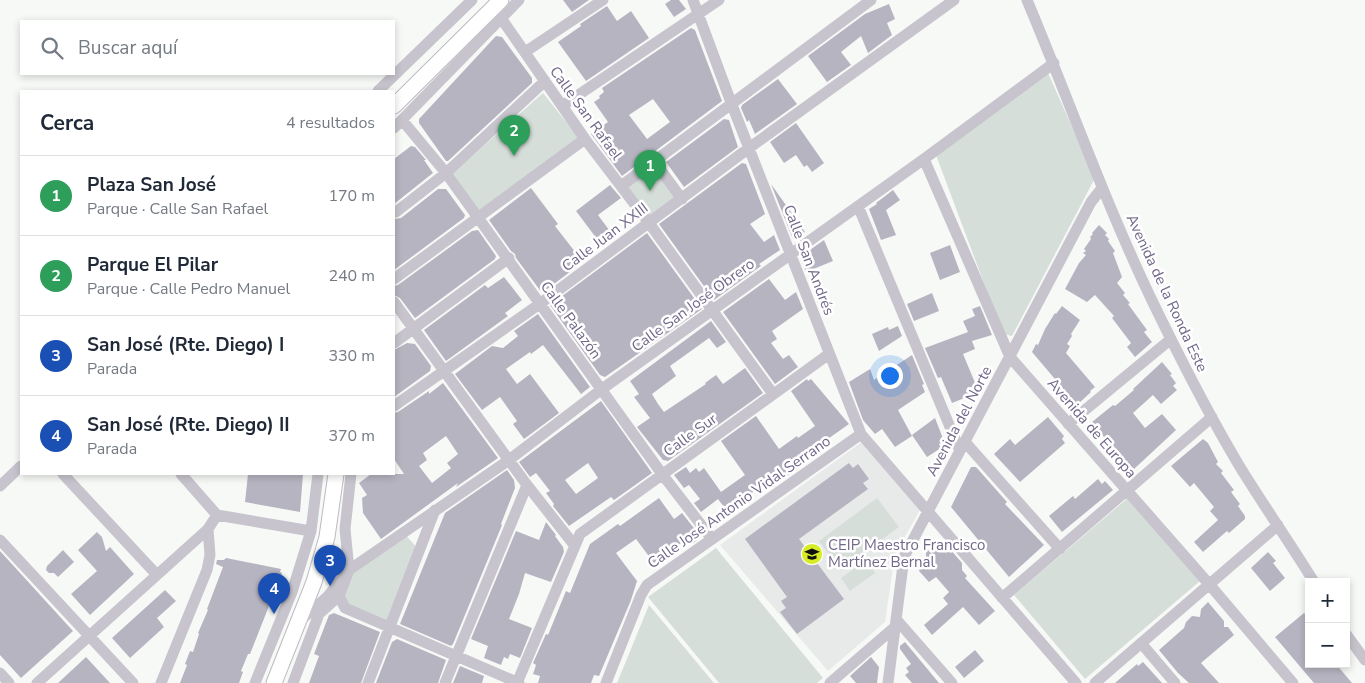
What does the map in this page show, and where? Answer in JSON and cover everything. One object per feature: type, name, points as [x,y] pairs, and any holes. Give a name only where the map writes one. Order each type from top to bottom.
[{"type":"main road","points":[[395,105],[501,0]]},
{"type":"main road","points":[[274,683],[314,582],[327,537],[336,475]]},
{"type":"street","points":[[395,75],[472,0]]},
{"type":"street","points":[[398,124],[519,0]]},
{"type":"street","points":[[525,52],[603,0]]},
{"type":"street","name":"Calle San Andrés","points":[[693,0],[732,105],[861,434],[1076,683]]},
{"type":"street","points":[[562,106],[719,0]]},
{"type":"street","points":[[621,186],[871,0]]},
{"type":"street","name":"Calle Juan XXIII","points":[[395,405],[541,303],[749,148],[954,0]]},
{"type":"street","name":"Avenida de la Ronda Este","points":[[1027,0],[1054,63],[1102,188],[1171,339],[1240,468],[1311,578]]},
{"type":"street","name":"Calle San Rafael","points":[[501,18],[585,139],[649,223],[773,394]]},
{"type":"street","name":"Calle San José Obrero","points":[[297,624],[328,596],[349,570],[508,460],[602,389],[924,159],[1054,63]]},
{"type":"street","points":[[379,90],[395,75]]},
{"type":"street","points":[[395,212],[446,172],[545,82]]},
{"type":"street","name":"Calle Palazón","points":[[398,124],[446,172],[662,474],[712,540]]},
{"type":"street","points":[[395,278],[585,139]]},
{"type":"street","name":"Avenida de Europa","points":[[924,159],[1010,357],[1293,683]]},
{"type":"street","points":[[654,161],[682,199]]},
{"type":"street","name":"Avenida del Norte","points":[[888,683],[904,557],[1091,202],[1102,188]]},
{"type":"street","points":[[858,206],[963,447],[1060,549]]},
{"type":"street","points":[[395,342],[509,258]]},
{"type":"street","points":[[395,303],[508,460],[575,546]]},
{"type":"street","points":[[1068,424],[1171,339]]},
{"type":"street","name":"Calle Sur","points":[[518,683],[580,534],[829,354]]},
{"type":"street","points":[[1002,598],[1212,417]]},
{"type":"street","name":"Calle José Antonio Vidal Serrano","points":[[606,683],[641,595],[647,585],[861,434]]},
{"type":"street","points":[[0,486],[20,467]]},
{"type":"street","points":[[65,475],[157,575]]},
{"type":"street","points":[[182,475],[217,515],[310,531]]},
{"type":"street","points":[[255,683],[292,592],[310,531],[318,475]]},
{"type":"street","points":[[293,683],[319,614],[340,596],[349,570],[345,529],[351,475]]},
{"type":"street","points":[[445,683],[527,485]]},
{"type":"street","points":[[368,683],[435,509]]},
{"type":"street","points":[[37,683],[208,529],[217,515]]},
{"type":"street","points":[[1095,683],[1278,525]]},
{"type":"street","points":[[161,683],[207,570],[210,555],[208,529]]},
{"type":"street","points":[[0,540],[133,683]]},
{"type":"street","points":[[340,596],[345,608],[518,683]]},
{"type":"street","points":[[830,683],[896,623],[952,683]]},
{"type":"street","points":[[1350,639],[1365,660]]},
{"type":"street","points":[[1141,643],[1175,683]]},
{"type":"street","points":[[0,674],[9,683]]},
{"type":"shaded area","points":[[1048,73],[1095,178],[1012,336],[1003,334],[936,155]]},
{"type":"shaded area","points":[[543,93],[579,138],[479,211],[453,173]]},
{"type":"shaded area","points":[[654,161],[682,199],[649,223],[621,186]]},
{"type":"shaded area","name":"CEIP Maestro Francisco Martínez Bernal","points":[[863,441],[920,510],[897,551],[885,622],[828,671],[720,545]]},
{"type":"shaded area","points":[[1129,497],[1200,581],[1085,679],[1014,595]]},
{"type":"shaded area","points":[[877,498],[899,527],[841,570],[819,541]]},
{"type":"shaded area","points":[[403,532],[419,550],[389,627],[345,608],[339,596],[349,570]]},
{"type":"shaded area","points":[[716,548],[823,678],[817,683],[719,683],[648,597]]},
{"type":"shaded area","points":[[866,560],[875,573],[850,591],[841,578]]},
{"type":"shaded area","points":[[649,605],[714,683],[617,683]]},
{"type":"building","points":[[563,0],[589,0],[572,12]]},
{"type":"building","points":[[671,0],[679,0],[686,9],[674,17],[665,4]]},
{"type":"building","points":[[889,4],[895,19],[887,23],[892,35],[868,53],[861,36],[841,52],[851,65],[827,82],[808,56],[865,14]]},
{"type":"building","points":[[607,6],[617,21],[631,11],[649,38],[586,81],[558,42]]},
{"type":"building","points":[[691,28],[695,30],[722,101],[622,176],[591,134],[608,122],[594,102],[604,92],[602,88]],"holes":[[[653,99],[670,122],[647,139],[629,115]]]},
{"type":"building","points":[[496,36],[502,37],[532,78],[532,83],[446,161],[419,123],[419,119]]},
{"type":"building","points":[[778,79],[797,104],[755,134],[749,120],[747,122],[741,108],[742,105]]},
{"type":"building","points":[[724,119],[729,120],[738,147],[684,187],[666,162]]},
{"type":"building","points":[[796,123],[824,163],[812,172],[807,165],[804,167],[796,155],[784,163],[770,142]]},
{"type":"building","points":[[411,146],[415,147],[426,160],[424,160],[433,173],[395,203],[395,158]]},
{"type":"building","points":[[742,163],[746,164],[765,214],[750,224],[764,242],[774,235],[780,250],[759,264],[761,266],[714,300],[659,224]]},
{"type":"building","points":[[771,184],[805,232],[794,240],[792,237]]},
{"type":"building","points":[[610,185],[621,198],[598,215],[615,238],[603,247],[576,211]]},
{"type":"building","points":[[531,188],[558,224],[555,226],[583,262],[542,293],[489,220]]},
{"type":"building","points":[[438,189],[446,189],[465,215],[464,218],[395,269],[395,219],[401,218]]},
{"type":"building","points":[[893,190],[900,200],[886,210],[896,235],[881,240],[869,209]]},
{"type":"building","points":[[1099,225],[1107,233],[1105,235],[1115,251],[1113,253],[1122,277],[1117,283],[1125,293],[1123,295],[1130,303],[1128,304],[1147,330],[1144,332],[1152,342],[1135,357],[1127,347],[1131,343],[1112,318],[1114,316],[1095,295],[1087,302],[1065,289],[1079,263],[1086,255],[1083,253],[1086,251],[1084,249],[1091,239],[1092,233]]},
{"type":"building","points":[[478,230],[496,256],[495,259],[415,318],[400,298],[395,296],[395,286],[472,231]]},
{"type":"building","points":[[647,233],[702,309],[605,377],[600,375],[550,305]]},
{"type":"building","points":[[824,240],[833,261],[806,272],[800,257]]},
{"type":"building","points":[[950,245],[960,272],[940,280],[930,253]]},
{"type":"building","points":[[504,277],[522,300],[505,313],[508,316],[446,361],[424,330],[485,285],[488,288]]},
{"type":"building","points":[[769,279],[785,300],[796,292],[803,309],[772,331],[777,339],[771,343],[783,359],[789,355],[798,367],[775,384],[723,312]]},
{"type":"building","points":[[932,293],[939,311],[914,321],[907,304]]},
{"type":"building","points":[[980,306],[992,335],[972,341],[975,349],[963,354],[976,385],[969,388],[972,395],[952,403],[941,377],[938,378],[925,348],[968,332],[963,321],[975,316],[972,309]]},
{"type":"building","points":[[1062,306],[1080,320],[1071,334],[1072,336],[1067,344],[1070,346],[1066,353],[1095,387],[1077,405],[1032,352],[1036,344],[1038,345],[1055,313]]},
{"type":"building","points":[[538,314],[590,387],[581,394],[543,345],[506,369],[517,384],[530,374],[559,413],[524,439],[513,424],[517,421],[500,397],[482,410],[455,374],[492,346],[503,348],[518,336],[514,331]]},
{"type":"building","points":[[711,321],[726,342],[717,348],[709,338],[670,366],[676,376],[652,394],[658,404],[664,412],[706,384],[716,375],[723,384],[745,368],[763,393],[668,461],[663,460],[637,427],[650,418],[634,397],[639,394],[630,381]]},
{"type":"building","points":[[898,326],[902,336],[879,351],[872,334],[888,327],[889,330]]},
{"type":"building","points":[[407,343],[415,344],[431,366],[430,371],[395,396],[395,349]]},
{"type":"building","points":[[912,355],[924,384],[922,385],[925,392],[898,410],[912,436],[895,447],[882,429],[875,434],[863,420],[849,382],[870,369],[874,380]]},
{"type":"building","points":[[1162,362],[1172,374],[1170,375],[1176,383],[1173,386],[1177,390],[1161,404],[1153,395],[1133,413],[1145,428],[1162,414],[1176,430],[1134,469],[1112,447],[1092,422],[1134,390]]},
{"type":"building","points":[[807,379],[808,381],[811,379],[849,424],[808,453],[812,458],[779,482],[775,476],[727,511],[718,499],[701,512],[694,503],[700,499],[689,485],[684,488],[674,475],[686,467],[690,473],[696,468],[699,472],[704,468],[721,492],[745,475],[721,441],[756,416],[779,449],[815,426],[791,391]]},
{"type":"building","points":[[443,383],[498,458],[456,487],[458,483],[381,539],[363,513],[362,498],[367,495],[359,483],[370,475],[404,474],[395,460],[395,413],[429,391],[429,394]],"holes":[[[446,436],[458,454],[447,463],[451,468],[432,483],[419,466],[427,460],[423,453]]]},
{"type":"building","points":[[601,401],[652,473],[614,500],[611,497],[569,526],[553,506],[554,504],[546,493],[550,491],[536,473],[530,477],[519,462]],"holes":[[[588,463],[598,478],[576,494],[565,480]]]},
{"type":"building","points":[[1048,417],[1064,436],[1062,439],[1065,443],[1020,482],[994,454],[1010,439],[1015,445]]},
{"type":"building","points":[[935,418],[944,441],[939,444],[941,448],[927,457],[912,435]]},
{"type":"building","points":[[1203,439],[1208,443],[1218,462],[1216,464],[1223,471],[1221,473],[1234,490],[1231,492],[1240,504],[1238,506],[1245,519],[1229,533],[1227,531],[1203,552],[1194,542],[1218,520],[1210,511],[1214,507],[1194,483],[1190,487],[1171,466]]},
{"type":"building","points":[[849,463],[853,468],[858,464],[869,479],[863,483],[868,489],[799,539],[844,599],[797,634],[780,612],[786,608],[781,601],[787,597],[745,539]]},
{"type":"building","points":[[971,467],[976,467],[1007,502],[1005,504],[1044,545],[1009,577],[951,507]]},
{"type":"building","points":[[507,470],[514,480],[515,488],[502,525],[453,644],[451,646],[400,624],[445,513]]},
{"type":"building","points":[[248,475],[303,475],[300,512],[245,502]]},
{"type":"building","points":[[1098,479],[1102,484],[1105,481],[1113,490],[1062,532],[1049,516],[1073,496],[1075,499]]},
{"type":"building","points":[[659,498],[674,519],[682,513],[701,537],[692,544],[688,538],[654,563],[636,539],[616,553],[637,581],[599,676],[594,675],[591,683],[538,683],[540,676],[533,674],[536,665],[533,663],[546,634],[548,635],[566,591],[570,593],[590,544],[618,524],[620,526]]},
{"type":"building","points":[[546,522],[556,535],[564,552],[551,582],[525,573],[509,619],[532,628],[520,658],[510,654],[508,659],[504,657],[501,665],[484,658],[488,646],[471,639],[516,531],[539,540]]},
{"type":"building","points":[[97,532],[102,537],[106,551],[110,547],[134,574],[90,615],[71,594],[97,571],[78,550]]},
{"type":"building","points":[[944,542],[962,563],[962,570],[967,576],[965,578],[995,611],[979,625],[963,607],[932,635],[924,625],[948,604],[943,598],[949,592],[936,577],[929,582],[919,571],[921,565],[926,561],[926,548],[931,553]]},
{"type":"building","points":[[63,550],[74,562],[58,577],[46,570],[47,566]]},
{"type":"building","points":[[0,551],[73,631],[21,678],[0,655]]},
{"type":"building","points":[[1268,552],[1276,561],[1273,563],[1285,578],[1270,591],[1251,568]]},
{"type":"building","points":[[226,558],[281,569],[280,572],[282,573],[250,654],[248,654],[241,671],[243,672],[239,683],[180,683],[187,665],[185,664],[190,651],[193,652],[198,633],[223,567],[216,564],[217,560],[224,560]]},
{"type":"building","points":[[165,590],[176,601],[157,618],[164,627],[130,658],[112,638]]},
{"type":"building","points":[[1208,602],[1224,621],[1224,627],[1228,627],[1234,635],[1201,663],[1219,683],[1189,683],[1159,650],[1184,628],[1186,622],[1192,616],[1200,617],[1201,609]]},
{"type":"building","points":[[334,613],[380,632],[361,683],[309,683],[319,656],[314,654],[329,615]]},
{"type":"building","points":[[1304,613],[1305,668],[1339,668],[1352,683],[1314,683],[1275,637]]},
{"type":"building","points":[[397,639],[446,660],[438,683],[376,683],[392,642]]},
{"type":"building","points":[[905,642],[939,683],[912,683],[905,675],[909,672],[906,668],[911,664],[900,649],[900,646]]},
{"type":"building","points":[[975,650],[984,661],[964,678],[955,667]]},
{"type":"building","points":[[86,657],[110,683],[58,683]]},
{"type":"building","points":[[871,657],[879,667],[877,683],[856,683],[850,676]]},
{"type":"building","points":[[1143,662],[1162,683],[1115,683],[1137,664],[1138,666]]},
{"type":"building","points":[[460,666],[484,676],[482,683],[453,683]]},
{"type":"place","name":"Parque El Pilar","points":[[514,156]]},
{"type":"place","name":"Plaza San José","points":[[650,191]]},
{"type":"place","name":"CEIP Maestro Francisco Martínez Bernal","points":[[812,554]]},
{"type":"place","name":"San José (Rte. Diego) I","points":[[330,586]]},
{"type":"place","name":"San José (Rte. Diego) II","points":[[274,614]]}]
